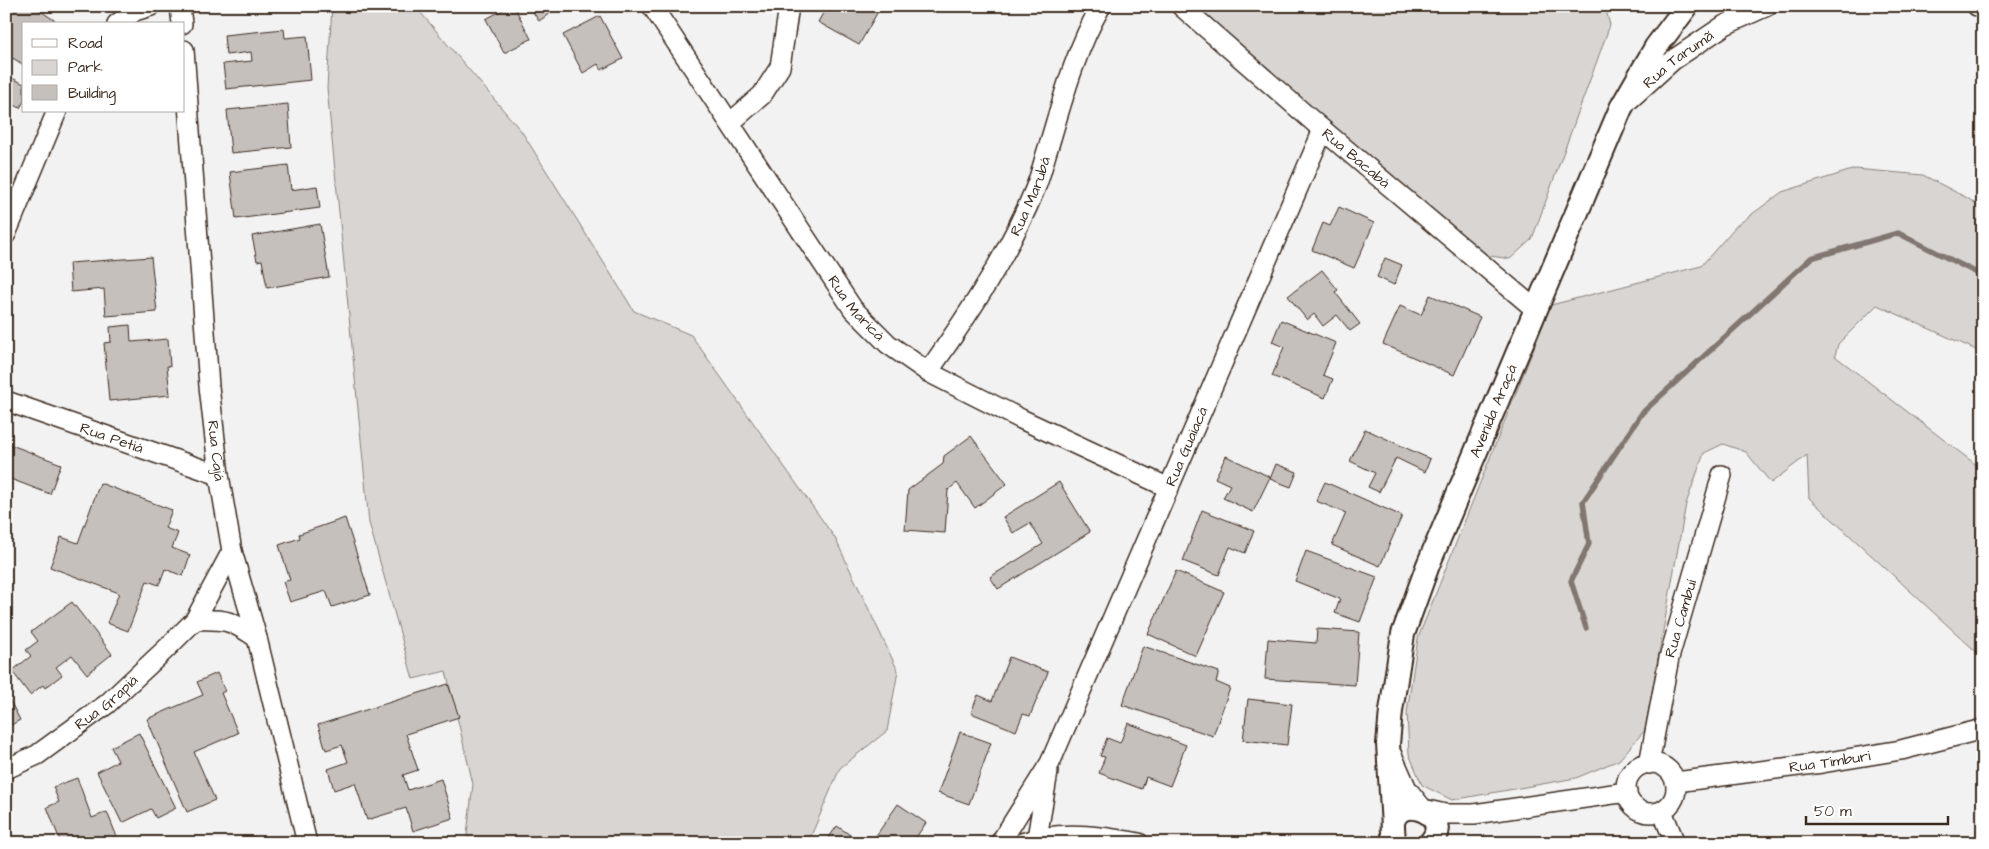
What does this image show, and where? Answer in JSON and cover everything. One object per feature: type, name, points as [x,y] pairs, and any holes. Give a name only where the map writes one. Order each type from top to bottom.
[{"type":"street","points":[[120,22],[136,11],[151,6]]},
{"type":"street","points":[[180,6],[182,22]]},
{"type":"street","name":"Rua Maricá","points":[[652,6],[853,309],[888,344],[928,372],[1020,419],[1169,488]]},
{"type":"street","points":[[730,123],[762,95],[780,67],[789,6]]},
{"type":"street","name":"Rua Marubá","points":[[928,372],[971,310],[1006,252],[1036,187],[1068,82],[1090,24],[1101,6]]},
{"type":"street","name":"Rua Bacabá","points":[[1181,6],[1323,130],[1535,309]]},
{"type":"street","name":"Avenida Araçá","points":[[1395,838],[1388,744],[1390,710],[1403,634],[1428,565],[1621,108],[1656,47],[1687,6]]},
{"type":"street","name":"Rua Tarumã","points":[[1621,108],[1673,60],[1725,24],[1767,6]]},
{"type":"street","points":[[1977,6],[1983,8]]},
{"type":"street","name":"Rua Cajá","points":[[185,63],[209,386],[219,475],[232,551],[257,638],[307,843]]},
{"type":"street","points":[[6,234],[57,112]]},
{"type":"street","name":"Rua Guaiacá","points":[[1000,843],[1050,763],[1323,130]]},
{"type":"street","name":"Rua Petiá","points":[[6,401],[219,475]]},
{"type":"street","name":"Rua Cambuí","points":[[1649,764],[1669,658],[1722,475]]},
{"type":"street","name":"Rua Grapiá","points":[[6,769],[37,754],[107,704],[167,648],[195,620],[232,551]]},
{"type":"street","points":[[195,620],[216,619],[235,623],[257,638]]},
{"type":"street","name":"Rua Timburi","points":[[1676,782],[1822,763],[1901,750],[1983,729]]},
{"type":"street","points":[[1388,744],[1407,790],[1433,818],[1436,826],[1430,843]]},
{"type":"street","name":"Rua Guaiacá","points":[[1030,840],[1050,763]]},
{"type":"street","points":[[1649,764],[1656,764],[1669,770],[1676,782],[1674,799],[1662,811],[1647,813],[1640,810],[1629,800],[1627,784],[1634,770],[1649,764]]},
{"type":"street","points":[[1395,838],[1394,822],[1402,811],[1416,807],[1445,814],[1474,814],[1627,792]]},
{"type":"street","points":[[1662,811],[1675,843]]},
{"type":"street","points":[[1430,843],[1447,829],[1474,814]]},
{"type":"street","points":[[1030,840],[1099,836],[1139,843]]},
{"type":"green space","points":[[332,6],[415,6],[522,132],[634,311],[691,335],[835,538],[898,671],[887,731],[840,768],[808,843],[470,843],[467,834],[473,784],[446,671],[413,679],[369,523],[327,88]]},
{"type":"green space","points":[[1192,6],[1605,6],[1610,25],[1532,239],[1510,259],[1484,255]]},
{"type":"green space","points":[[1855,169],[1923,175],[1969,199],[1983,209],[1983,357],[1974,349],[1877,305],[1838,344],[1835,356],[1983,470],[1983,658],[1809,498],[1807,455],[1771,483],[1746,452],[1723,444],[1704,453],[1686,504],[1645,730],[1619,760],[1576,778],[1452,800],[1422,785],[1409,754],[1407,712],[1418,638],[1551,305],[1701,266],[1736,226],[1782,192]]},
{"type":"building","points":[[6,6],[33,6],[57,22],[22,22],[22,64],[6,54]]},
{"type":"building","points":[[64,6],[77,6],[75,11]]},
{"type":"building","points":[[510,6],[514,6],[531,39],[504,53],[486,19]]},
{"type":"building","points":[[529,6],[560,6],[539,21]]},
{"type":"building","points":[[827,6],[881,6],[859,45],[818,22]]},
{"type":"building","points":[[600,16],[623,59],[601,70],[598,64],[583,73],[563,35]]},
{"type":"building","points":[[284,29],[285,38],[307,36],[311,80],[226,89],[223,64],[252,61],[251,52],[226,55],[224,35]]},
{"type":"building","points":[[6,75],[22,83],[22,104],[20,108],[10,103],[6,110]]},
{"type":"building","points":[[288,104],[291,147],[231,153],[227,110]]},
{"type":"building","points":[[288,165],[291,190],[317,186],[320,208],[236,219],[230,172]]},
{"type":"building","points":[[1339,207],[1374,223],[1354,268],[1312,250],[1323,223],[1330,226]]},
{"type":"building","points":[[320,224],[329,277],[267,288],[262,260],[257,261],[252,236]]},
{"type":"building","points":[[151,257],[157,312],[106,316],[104,289],[71,292],[69,263]]},
{"type":"building","points":[[1385,258],[1402,265],[1394,285],[1377,277]]},
{"type":"building","points":[[1322,270],[1338,290],[1335,292],[1360,324],[1350,331],[1337,315],[1323,326],[1314,314],[1307,320],[1288,296]]},
{"type":"building","points":[[1430,295],[1480,317],[1454,375],[1383,344],[1400,306],[1421,315]]},
{"type":"building","points":[[1281,320],[1336,343],[1323,375],[1333,379],[1325,398],[1272,376],[1284,347],[1272,342]]},
{"type":"building","points":[[130,325],[131,342],[168,339],[170,366],[167,366],[170,395],[109,401],[104,343],[111,342],[110,327]]},
{"type":"building","points":[[1365,429],[1430,459],[1425,472],[1396,458],[1379,492],[1368,487],[1375,473],[1350,461]]},
{"type":"building","points":[[971,436],[1007,484],[975,508],[957,483],[948,490],[945,533],[905,530],[908,490],[943,464],[944,456]]},
{"type":"building","points":[[6,443],[61,464],[50,494],[8,478],[6,482]]},
{"type":"building","points":[[1226,456],[1270,477],[1253,512],[1223,498],[1230,485],[1215,478]]},
{"type":"building","points":[[1276,464],[1297,472],[1291,487],[1270,479]]},
{"type":"building","points":[[1059,482],[1090,532],[998,589],[990,577],[1043,544],[1030,523],[1013,533],[1003,517]]},
{"type":"building","points":[[1325,482],[1402,516],[1380,566],[1332,545],[1346,513],[1316,501]]},
{"type":"building","points":[[100,483],[172,510],[165,528],[178,533],[172,548],[190,555],[183,576],[165,569],[159,585],[147,581],[128,631],[107,623],[119,593],[50,567],[61,537],[78,543]]},
{"type":"building","points":[[1202,510],[1254,531],[1245,553],[1230,547],[1219,575],[1183,561]]},
{"type":"building","points":[[345,518],[370,595],[332,607],[326,591],[290,602],[283,582],[290,580],[279,545],[300,538],[299,534]]},
{"type":"building","points":[[1306,551],[1377,577],[1360,622],[1335,613],[1340,599],[1295,581]]},
{"type":"building","points":[[1176,571],[1224,592],[1196,656],[1148,634]]},
{"type":"building","points":[[72,602],[112,654],[87,674],[72,655],[56,667],[62,675],[45,688],[43,685],[30,695],[12,671],[31,656],[26,650],[38,641],[31,632]]},
{"type":"building","points":[[1317,629],[1359,632],[1355,685],[1265,679],[1268,639],[1316,643]]},
{"type":"building","points":[[1143,646],[1219,672],[1216,682],[1230,688],[1213,736],[1122,705]]},
{"type":"building","points":[[1009,657],[1048,672],[1030,716],[1023,714],[1016,731],[971,713],[978,695],[992,701]]},
{"type":"building","points":[[217,673],[225,691],[221,693],[238,733],[194,752],[215,800],[187,812],[147,719],[203,695],[197,682]]},
{"type":"building","points":[[6,682],[12,692],[7,695],[20,720],[6,728]]},
{"type":"building","points":[[448,684],[459,717],[406,734],[418,770],[403,775],[408,790],[441,779],[453,818],[413,831],[406,808],[367,820],[355,783],[334,790],[328,769],[348,762],[342,745],[326,750],[318,725]]},
{"type":"building","points":[[1248,699],[1292,704],[1287,745],[1243,740]]},
{"type":"building","points":[[1128,723],[1186,745],[1170,786],[1146,777],[1142,789],[1099,773],[1105,757],[1100,756],[1107,738],[1120,743]]},
{"type":"building","points":[[960,732],[991,743],[969,804],[938,793]]},
{"type":"building","points":[[139,733],[176,808],[156,818],[151,809],[122,823],[97,772],[118,761],[111,747]]},
{"type":"building","points":[[77,778],[92,818],[107,812],[117,837],[102,843],[100,843],[98,836],[81,843],[61,843],[47,807],[59,802],[53,787]]},
{"type":"building","points":[[898,804],[926,823],[912,843],[871,843]]},
{"type":"building","points":[[837,826],[862,843],[825,843]]},
{"type":"building","points":[[254,837],[257,843],[242,843]]},
{"type":"waterway","points":[[1586,628],[1571,581],[1589,544],[1583,502],[1642,413],[1811,258],[1898,233],[1983,276]]}]
